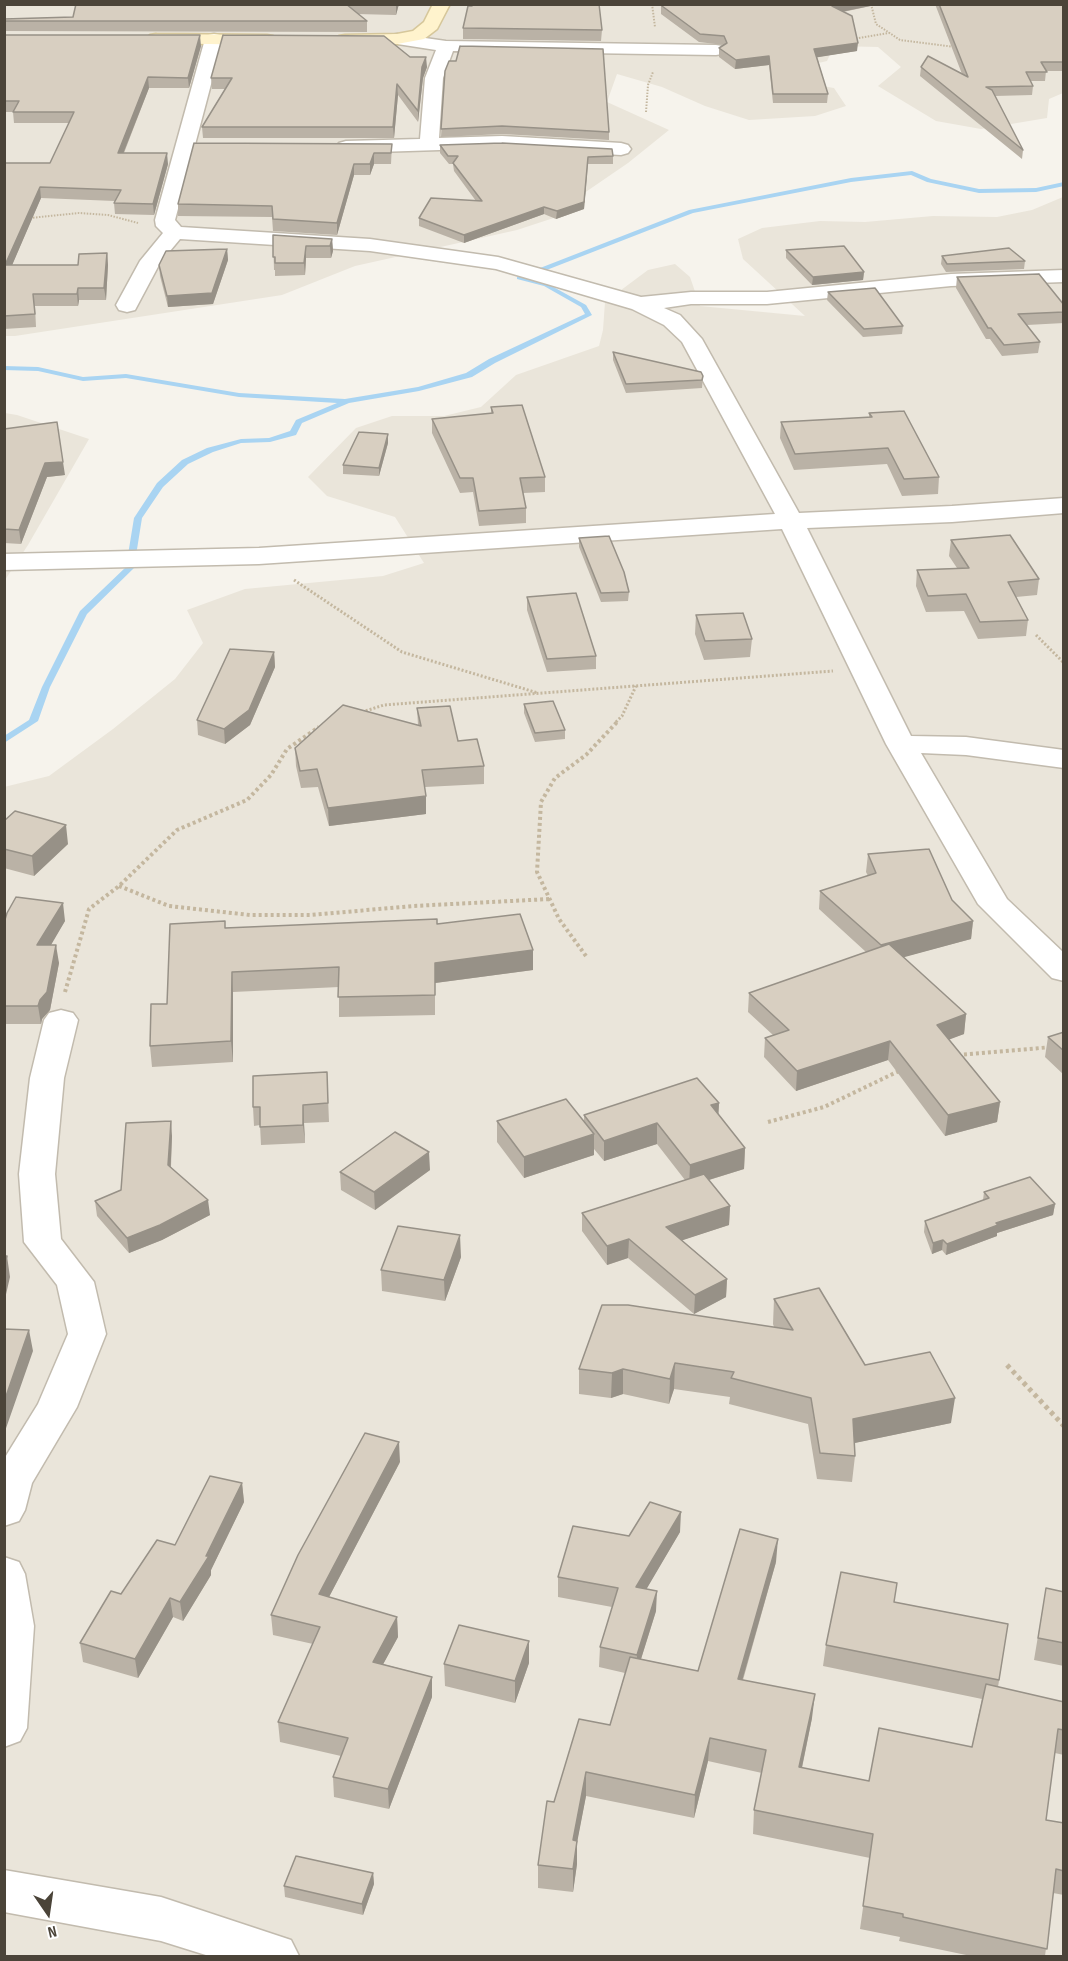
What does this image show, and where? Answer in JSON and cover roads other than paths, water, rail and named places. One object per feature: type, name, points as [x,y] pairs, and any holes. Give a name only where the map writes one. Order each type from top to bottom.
[{"type":"street","points":[[397,39],[418,35],[431,25],[442,4]]},
{"type":"street","points":[[144,39],[285,40]]},
{"type":"street","points":[[127,305],[170,228],[185,146],[214,39]]},
{"type":"street","points":[[333,40],[397,39],[446,46],[716,50]]},
{"type":"street","points":[[430,145],[429,124],[434,78],[446,46]]},
{"type":"street","points":[[327,147],[502,142],[621,149]]},
{"type":"street","points":[[185,146],[208,146]]},
{"type":"street","points":[[170,228],[195,235],[370,245],[498,263],[640,304],[672,320],[691,339],[791,520],[901,744],[994,904],[1064,971]]},
{"type":"street","points":[[640,304],[691,298],[767,298],[951,280],[1064,276]]},
{"type":"street","points":[[4,562],[259,556],[791,520],[952,514],[1064,505]]},
{"type":"street","points":[[901,744],[966,746],[1064,759]]},
{"type":"street","points":[[4,1510],[12,1481],[57,1407],[87,1334],[75,1282],[43,1242],[37,1174],[47,1078],[61,1020]]},
{"type":"street","points":[[4,1574],[12,1626],[4,1728]]},
{"type":"street","points":[[4,1891],[161,1919],[274,1956]]},
{"type":"waterway","points":[[4,740],[33,721],[46,687],[83,613],[130,568],[138,518],[160,485],[185,462],[210,450],[241,441],[270,440],[293,433],[299,422],[347,401],[419,389],[469,375],[492,361],[589,315],[584,306],[546,285],[519,278],[691,211],[851,180],[912,173],[929,181],[979,191],[1036,190],[1064,184]]},
{"type":"waterway","points":[[4,368],[38,369],[83,379],[126,376],[239,395],[343,401]]}]
